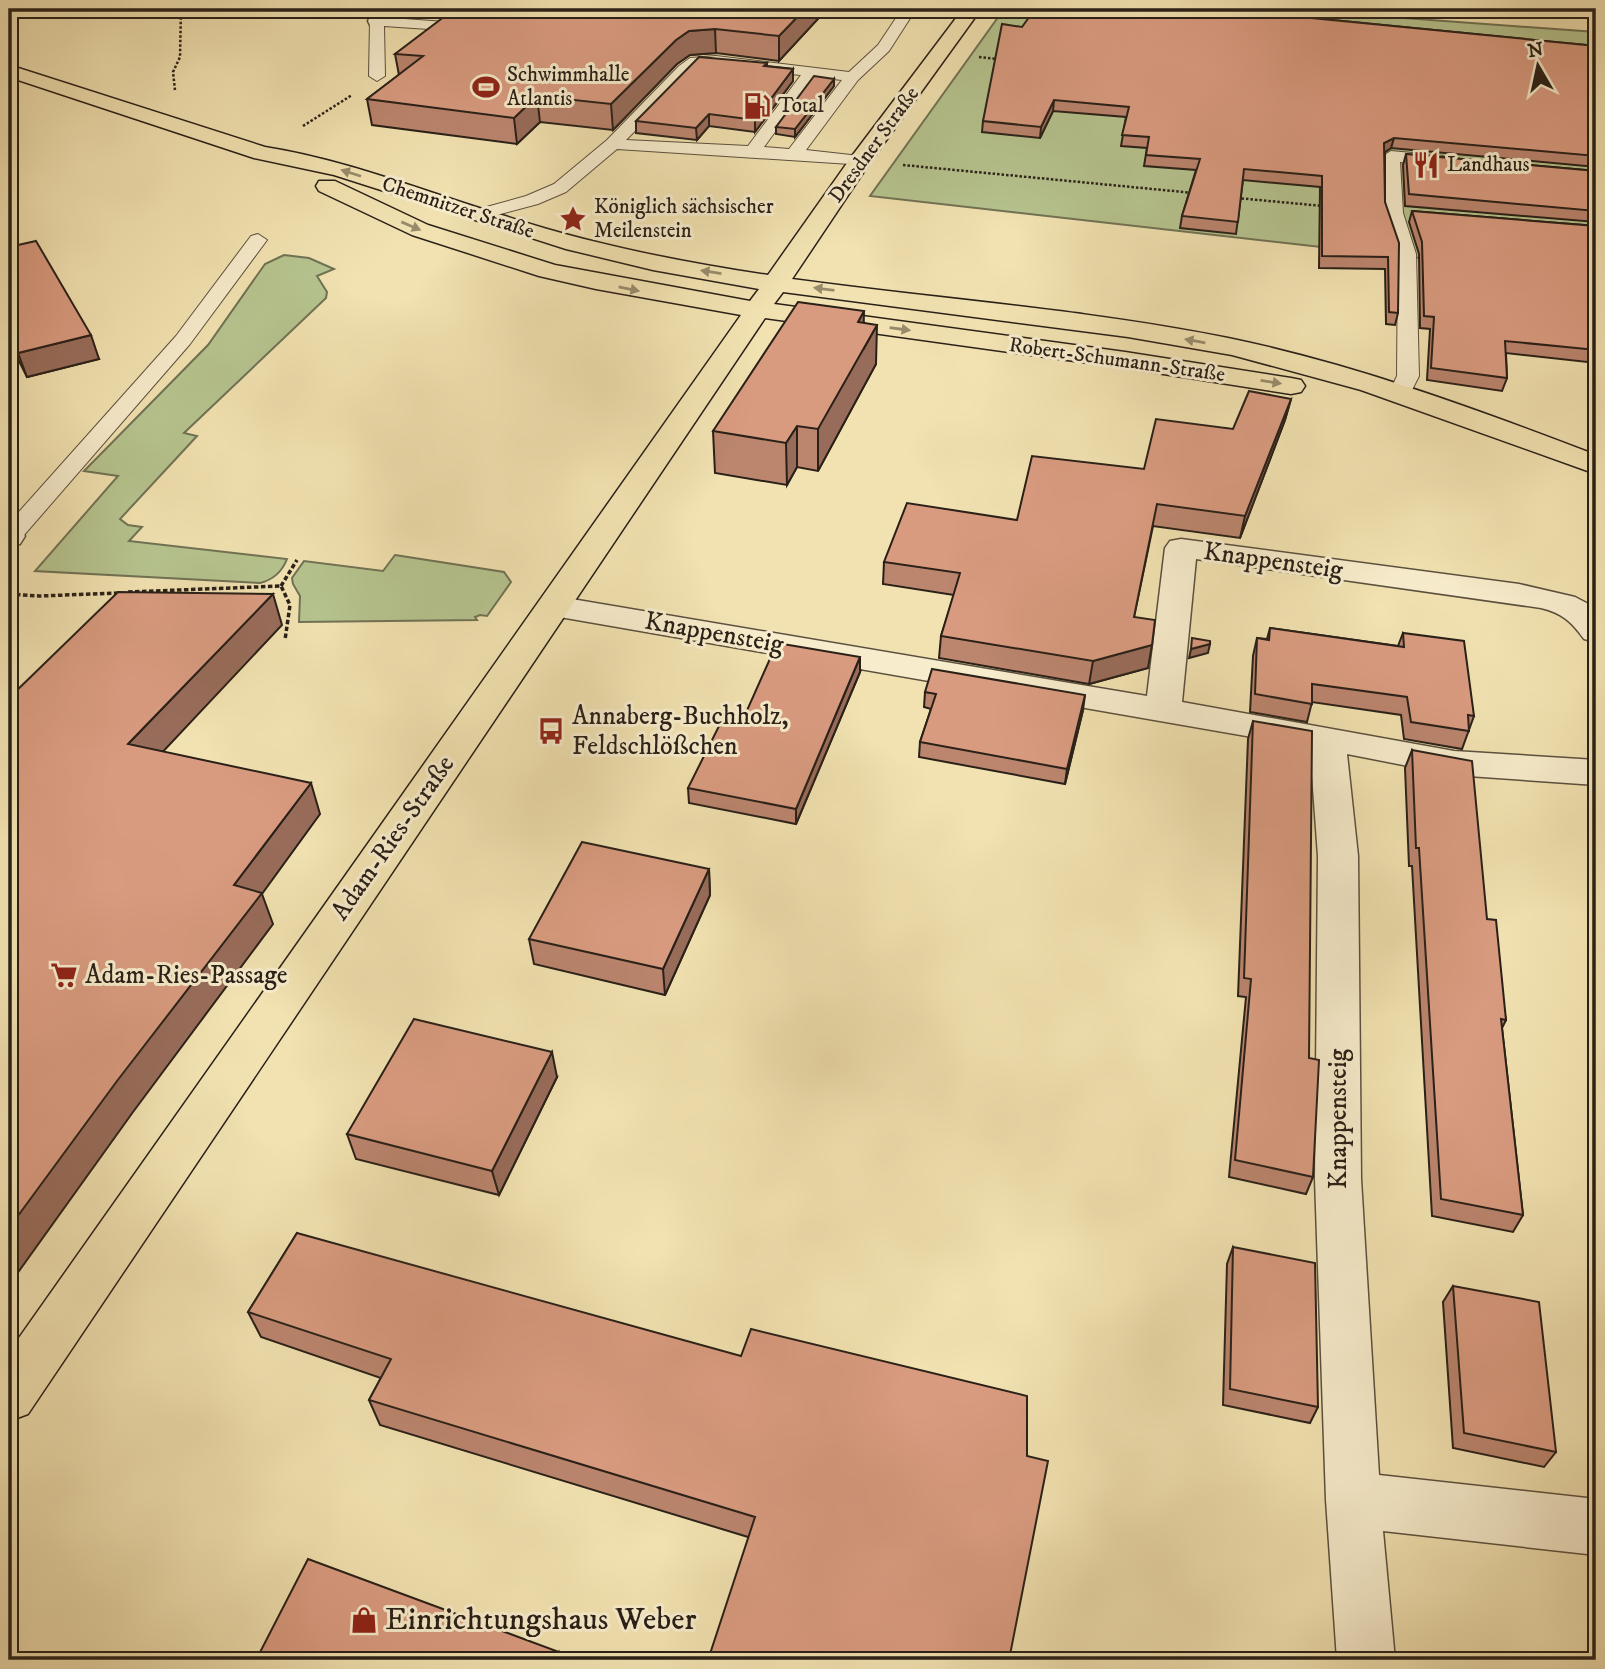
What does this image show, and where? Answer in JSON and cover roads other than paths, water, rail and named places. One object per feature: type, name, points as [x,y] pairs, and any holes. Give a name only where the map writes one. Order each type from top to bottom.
[{"type":"main road","name":"Dresdner Straße","points":[[779,283],[860,161],[972,9]]},
{"type":"main road","name":"Chemnitzer Straße","points":[[9,71],[262,153],[342,170],[595,250],[653,263],[779,283]]},
{"type":"main road","name":"Chemnitzer Straße","points":[[262,153],[285,167],[397,219],[485,251],[596,282],[759,310]]},
{"type":"main road","name":"Adam-Ries-Straße","points":[[9,1396],[779,283]]},
{"type":"main road","name":"Robert-Schumann-Straße","points":[[779,283],[1205,342],[1312,366],[1400,393],[1596,465]]},
{"type":"main road","name":"Robert-Schumann-Straße","points":[[759,310],[1241,377],[1472,420]]},
{"type":"street","name":"Knappensteig","points":[[1163,710],[1181,548],[1519,594],[1572,605],[1594,626],[1596,632]]},
{"type":"street","name":"Knappensteig","points":[[554,606],[1327,738],[1454,764],[1596,772]]},
{"type":"street","name":"Knappensteig","points":[[1327,738],[1338,856],[1338,1179],[1353,1500],[1366,1660]]},
{"type":"street","points":[[1353,1500],[1596,1527]]},
{"type":"lane","points":[[794,154],[853,77],[884,48],[909,9]]},
{"type":"lane","points":[[377,75],[380,15],[482,29]]},
{"type":"lane","points":[[478,215],[532,200],[560,188],[613,145],[684,69],[695,61],[716,61],[853,77]]},
{"type":"lane","points":[[752,152],[812,71]]},
{"type":"lane","points":[[613,145],[794,154],[860,161]]},
{"type":"lane","points":[[1400,393],[1408,376],[1407,254],[1394,213],[1391,156],[1455,162]]},
{"type":"lane","points":[[1394,213],[1417,216]]},
{"type":"lane","points":[[9,537],[183,340],[258,240]]},
{"type":"place","name":"Schwimmhalle Atlantis","points":[[486,87]]},
{"type":"place","name":"Total","points":[[757,106]]},
{"type":"place","name":"Landhaus","points":[[1426,165]]},
{"type":"place","name":"Königlich sächsischer Meilenstein","points":[[573,219]]},
{"type":"place","name":"Annaberg-Buchholz, Feldschlößchen","points":[[551,731]]},
{"type":"place","name":"Adam-Ries-Passage","points":[[64,975]]},
{"type":"place","name":"Einrichtungshaus Weber","points":[[364,1620]]}]
